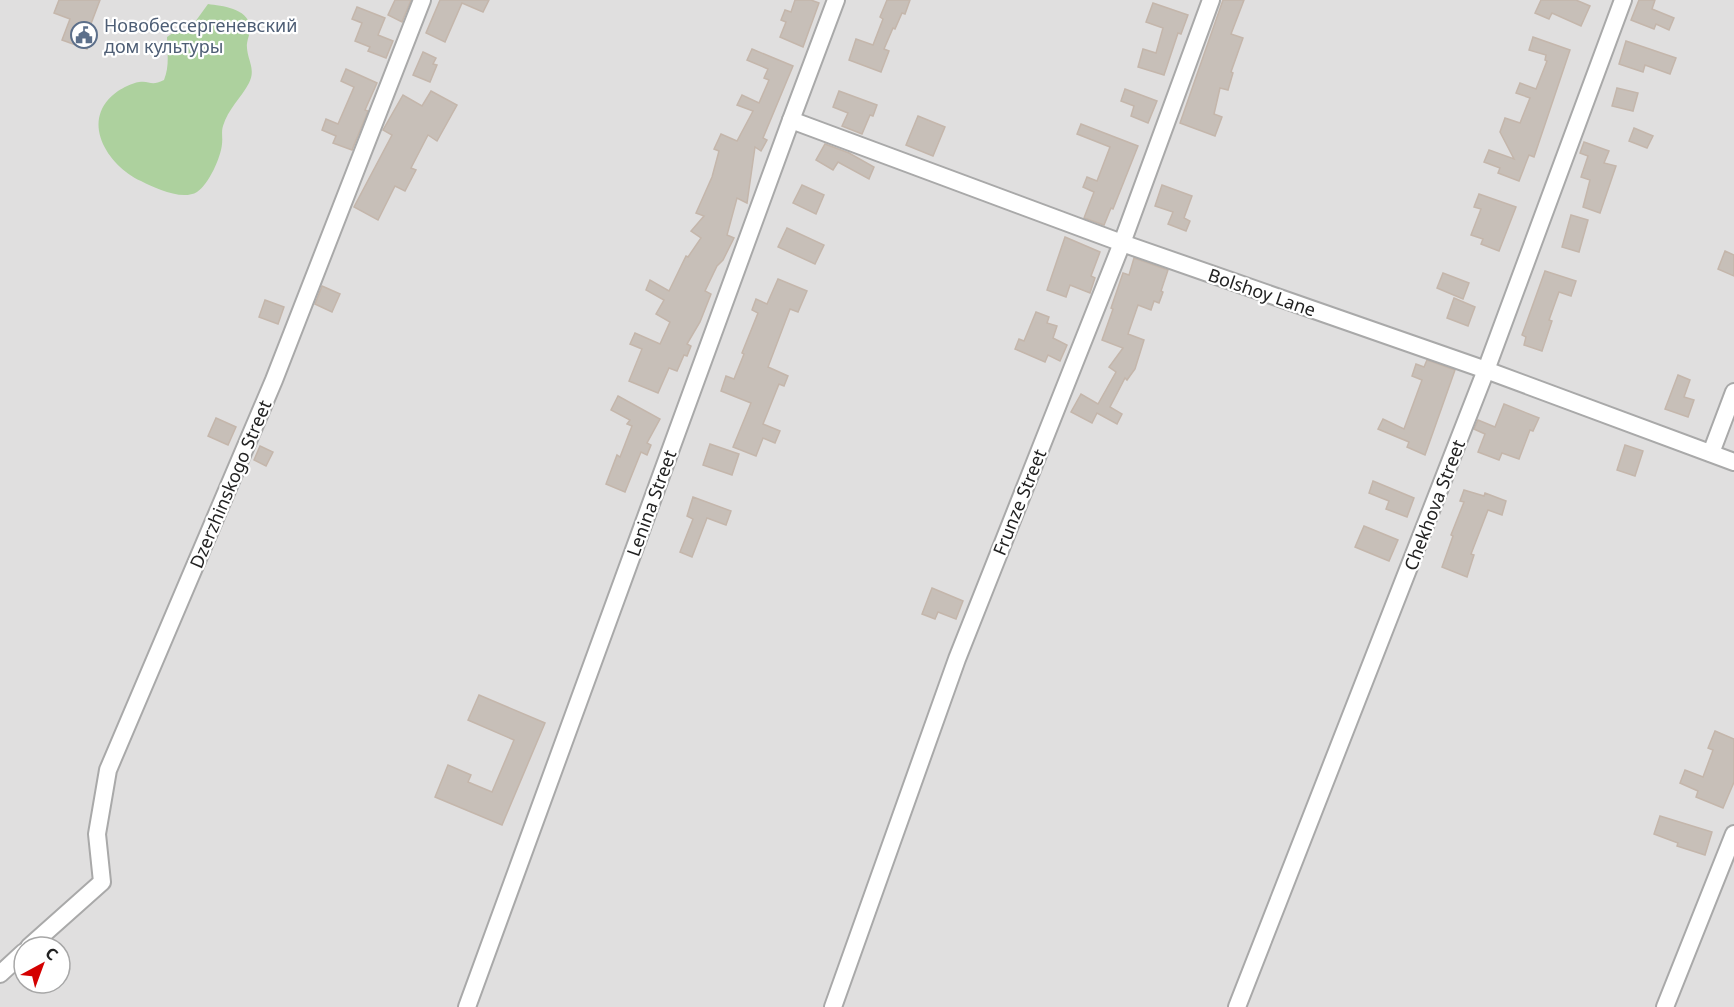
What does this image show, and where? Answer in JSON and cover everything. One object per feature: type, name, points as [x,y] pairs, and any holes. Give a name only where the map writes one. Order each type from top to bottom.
[{"type":"street","name":"Dzerzhinskogo Street","points":[[43,935],[102,882],[97,834],[108,770],[273,380],[422,0]]},
{"type":"street","name":"Lenina Street","points":[[467,1007],[836,0]]},
{"type":"street","name":"Frunze Street","points":[[833,1007],[957,659],[1122,243],[1211,0]]},
{"type":"street","name":"Chekhova Street","points":[[1237,1007],[1486,370],[1623,0]]},
{"type":"street","name":"Bolshoy Lane","points":[[791,120],[1122,243],[1486,370],[1734,462]]},
{"type":"street","points":[[1711,453],[1734,392]]},
{"type":"street","points":[[1665,1007],[1734,834]]},
{"type":"street","points":[[0,974],[12,963]]},
{"type":"shaded area","points":[[0,0],[1734,0],[1734,1007],[0,1007]]},
{"type":"green space","points":[[208,4],[233,9],[248,20],[250,29],[247,48],[252,74],[249,83],[225,120],[222,128],[221,149],[210,177],[197,192],[176,194],[141,181],[117,164],[108,153],[102,140],[99,128],[100,115],[106,102],[122,88],[136,83],[156,83],[164,80],[168,64],[167,37],[177,30],[193,33],[195,22]]},
{"type":"building","points":[[59,0],[100,0],[89,29],[94,31],[87,49],[62,40],[70,19],[54,13]]},
{"type":"building","points":[[395,0],[411,0],[402,22],[388,15]]},
{"type":"building","points":[[440,0],[489,0],[483,12],[462,3],[445,42],[426,33]]},
{"type":"building","points":[[795,0],[811,0],[819,3],[803,47],[780,37],[786,22],[781,20],[785,10],[791,12]]},
{"type":"building","points":[[887,0],[910,0],[905,14],[902,13],[895,29],[893,28],[884,49],[889,51],[881,72],[849,60],[856,39],[873,45],[883,19],[880,17]]},
{"type":"building","points":[[1223,0],[1244,0],[1231,34],[1243,38],[1231,72],[1233,73],[1228,90],[1220,88],[1214,114],[1222,117],[1215,136],[1180,123]]},
{"type":"building","points":[[1541,0],[1576,0],[1590,6],[1581,26],[1552,13],[1549,19],[1535,13]]},
{"type":"building","points":[[1639,0],[1655,0],[1652,9],[1674,18],[1669,30],[1656,24],[1654,29],[1631,20]]},
{"type":"building","points":[[1153,3],[1188,15],[1181,34],[1178,33],[1164,75],[1138,67],[1143,49],[1156,53],[1163,28],[1146,22]]},
{"type":"building","points":[[357,7],[385,18],[378,35],[393,41],[386,58],[368,51],[370,47],[355,41],[362,23],[352,19]]},
{"type":"building","points":[[1533,37],[1570,50],[1534,157],[1529,155],[1519,181],[1498,173],[1500,168],[1484,162],[1489,150],[1514,159],[1500,132],[1505,118],[1520,123],[1530,98],[1516,93],[1520,83],[1536,89],[1547,61],[1545,60],[1546,55],[1529,50]]},
{"type":"building","points":[[1626,41],[1676,58],[1670,74],[1645,65],[1643,72],[1619,64]]},
{"type":"building","points":[[752,49],[793,66],[763,138],[767,140],[761,151],[755,147],[747,203],[737,198],[727,235],[734,238],[705,291],[711,294],[700,322],[687,344],[691,346],[687,356],[684,355],[677,371],[669,368],[658,393],[629,381],[642,349],[630,344],[635,333],[660,344],[670,322],[656,314],[664,300],[646,290],[650,280],[669,291],[686,256],[688,257],[701,238],[691,231],[704,216],[696,213],[712,177],[719,151],[714,149],[721,134],[737,141],[753,111],[737,105],[742,95],[759,103],[769,80],[764,78],[768,69],[747,60]]},
{"type":"building","points":[[423,52],[436,58],[433,64],[437,65],[430,82],[413,75]]},
{"type":"building","points":[[346,69],[377,83],[365,110],[368,111],[352,150],[333,143],[336,136],[322,130],[326,119],[338,124],[354,87],[341,81]]},
{"type":"building","points":[[1617,88],[1638,93],[1633,111],[1612,106]]},
{"type":"building","points":[[1125,89],[1157,101],[1148,123],[1131,116],[1134,106],[1121,101]]},
{"type":"building","points":[[431,91],[457,105],[437,141],[428,135],[411,168],[416,170],[405,191],[395,186],[378,220],[354,207],[392,135],[383,130],[403,95],[422,106]]},
{"type":"building","points":[[839,91],[877,105],[862,134],[842,126],[848,113],[833,107]]},
{"type":"building","points":[[918,116],[945,127],[933,156],[906,145]]},
{"type":"building","points":[[1081,124],[1138,146],[1113,209],[1111,208],[1104,225],[1084,218],[1094,192],[1083,187],[1087,177],[1097,181],[1110,147],[1077,134]]},
{"type":"building","points":[[1634,128],[1653,136],[1647,148],[1629,141]]},
{"type":"building","points":[[1584,142],[1609,151],[1604,163],[1616,166],[1600,213],[1583,207],[1590,180],[1581,177],[1588,156],[1580,153]]},
{"type":"building","points":[[825,144],[849,153],[874,167],[869,179],[838,162],[833,170],[816,160]]},
{"type":"building","points":[[802,185],[824,195],[816,214],[793,203]]},
{"type":"building","points":[[1162,185],[1192,196],[1184,218],[1190,221],[1186,231],[1168,224],[1173,212],[1155,206]]},
{"type":"building","points":[[1479,194],[1516,207],[1499,251],[1481,244],[1483,239],[1471,235],[1481,209],[1474,207]]},
{"type":"building","points":[[1571,215],[1588,220],[1579,252],[1562,247]]},
{"type":"building","points":[[787,228],[824,245],[815,264],[778,247]]},
{"type":"building","points":[[1065,237],[1100,252],[1091,276],[1095,278],[1090,293],[1070,285],[1066,297],[1047,290]]},
{"type":"building","points":[[1725,251],[1734,255],[1734,276],[1718,269]]},
{"type":"building","points":[[1134,258],[1168,270],[1161,291],[1163,292],[1159,303],[1154,301],[1151,310],[1138,305],[1128,334],[1144,340],[1135,369],[1127,380],[1125,378],[1110,407],[1122,414],[1117,424],[1097,413],[1092,423],[1071,412],[1081,394],[1098,404],[1116,372],[1109,367],[1123,348],[1102,340],[1123,273],[1129,275]]},
{"type":"building","points":[[1545,271],[1576,281],[1571,296],[1559,292],[1549,320],[1552,321],[1542,351],[1524,345],[1526,337],[1522,335]]},
{"type":"building","points":[[1443,273],[1469,283],[1463,299],[1437,288]]},
{"type":"building","points":[[778,279],[807,291],[798,312],[790,309],[768,367],[788,376],[784,386],[779,384],[763,424],[780,431],[775,443],[763,438],[756,456],[733,447],[751,403],[721,391],[726,376],[734,379],[744,354],[742,353],[758,313],[752,310],[756,299],[767,304]]},
{"type":"building","points":[[322,286],[340,294],[332,312],[315,304]]},
{"type":"building","points":[[1454,298],[1475,307],[1468,326],[1447,318]]},
{"type":"building","points":[[265,300],[284,307],[278,324],[259,317]]},
{"type":"building","points":[[1036,312],[1049,317],[1047,323],[1057,326],[1053,338],[1067,345],[1060,361],[1048,355],[1045,362],[1015,349],[1019,339],[1024,341]]},
{"type":"building","points":[[1427,360],[1455,370],[1425,455],[1407,447],[1409,442],[1378,429],[1383,419],[1404,429],[1422,380],[1412,376],[1416,364],[1424,367]]},
{"type":"building","points":[[1678,375],[1690,380],[1684,397],[1694,400],[1688,417],[1665,409]]},
{"type":"building","points":[[618,396],[660,419],[647,443],[651,445],[647,455],[641,452],[625,492],[606,484],[617,455],[620,457],[632,426],[627,424],[630,420],[611,410]]},
{"type":"building","points":[[1504,404],[1539,418],[1533,431],[1530,430],[1519,459],[1502,453],[1499,460],[1478,452],[1485,434],[1474,429],[1478,420],[1495,427]]},
{"type":"building","points":[[216,418],[236,427],[228,445],[208,436]]},
{"type":"building","points":[[710,444],[739,454],[732,475],[703,465]]},
{"type":"building","points":[[1625,445],[1643,451],[1635,476],[1617,470]]},
{"type":"building","points":[[260,446],[273,452],[266,466],[254,460]]},
{"type":"building","points":[[1373,481],[1414,498],[1407,517],[1386,509],[1389,501],[1369,493]]},
{"type":"building","points":[[1464,490],[1484,496],[1485,493],[1506,501],[1502,515],[1488,510],[1471,554],[1474,555],[1467,577],[1442,567],[1464,502],[1460,501]]},
{"type":"building","points":[[693,497],[731,511],[726,525],[707,518],[692,557],[680,552],[693,519],[687,516]]},
{"type":"building","points":[[1364,526],[1398,540],[1389,561],[1355,547]]},
{"type":"building","points":[[932,588],[963,601],[956,619],[938,612],[935,619],[922,614]]},
{"type":"building","points":[[479,695],[545,723],[502,825],[435,797],[448,765],[471,775],[468,782],[492,792],[514,740],[468,720]]},
{"type":"building","points":[[1715,731],[1734,739],[1734,782],[1723,808],[1696,797],[1698,791],[1680,783],[1685,770],[1703,777],[1713,750],[1708,748]]},
{"type":"building","points":[[1660,816],[1712,832],[1705,855],[1677,846],[1678,843],[1654,834]]},
{"type":"place","name":"Новобессергеневский дом культуры","points":[[84,35]]}]
